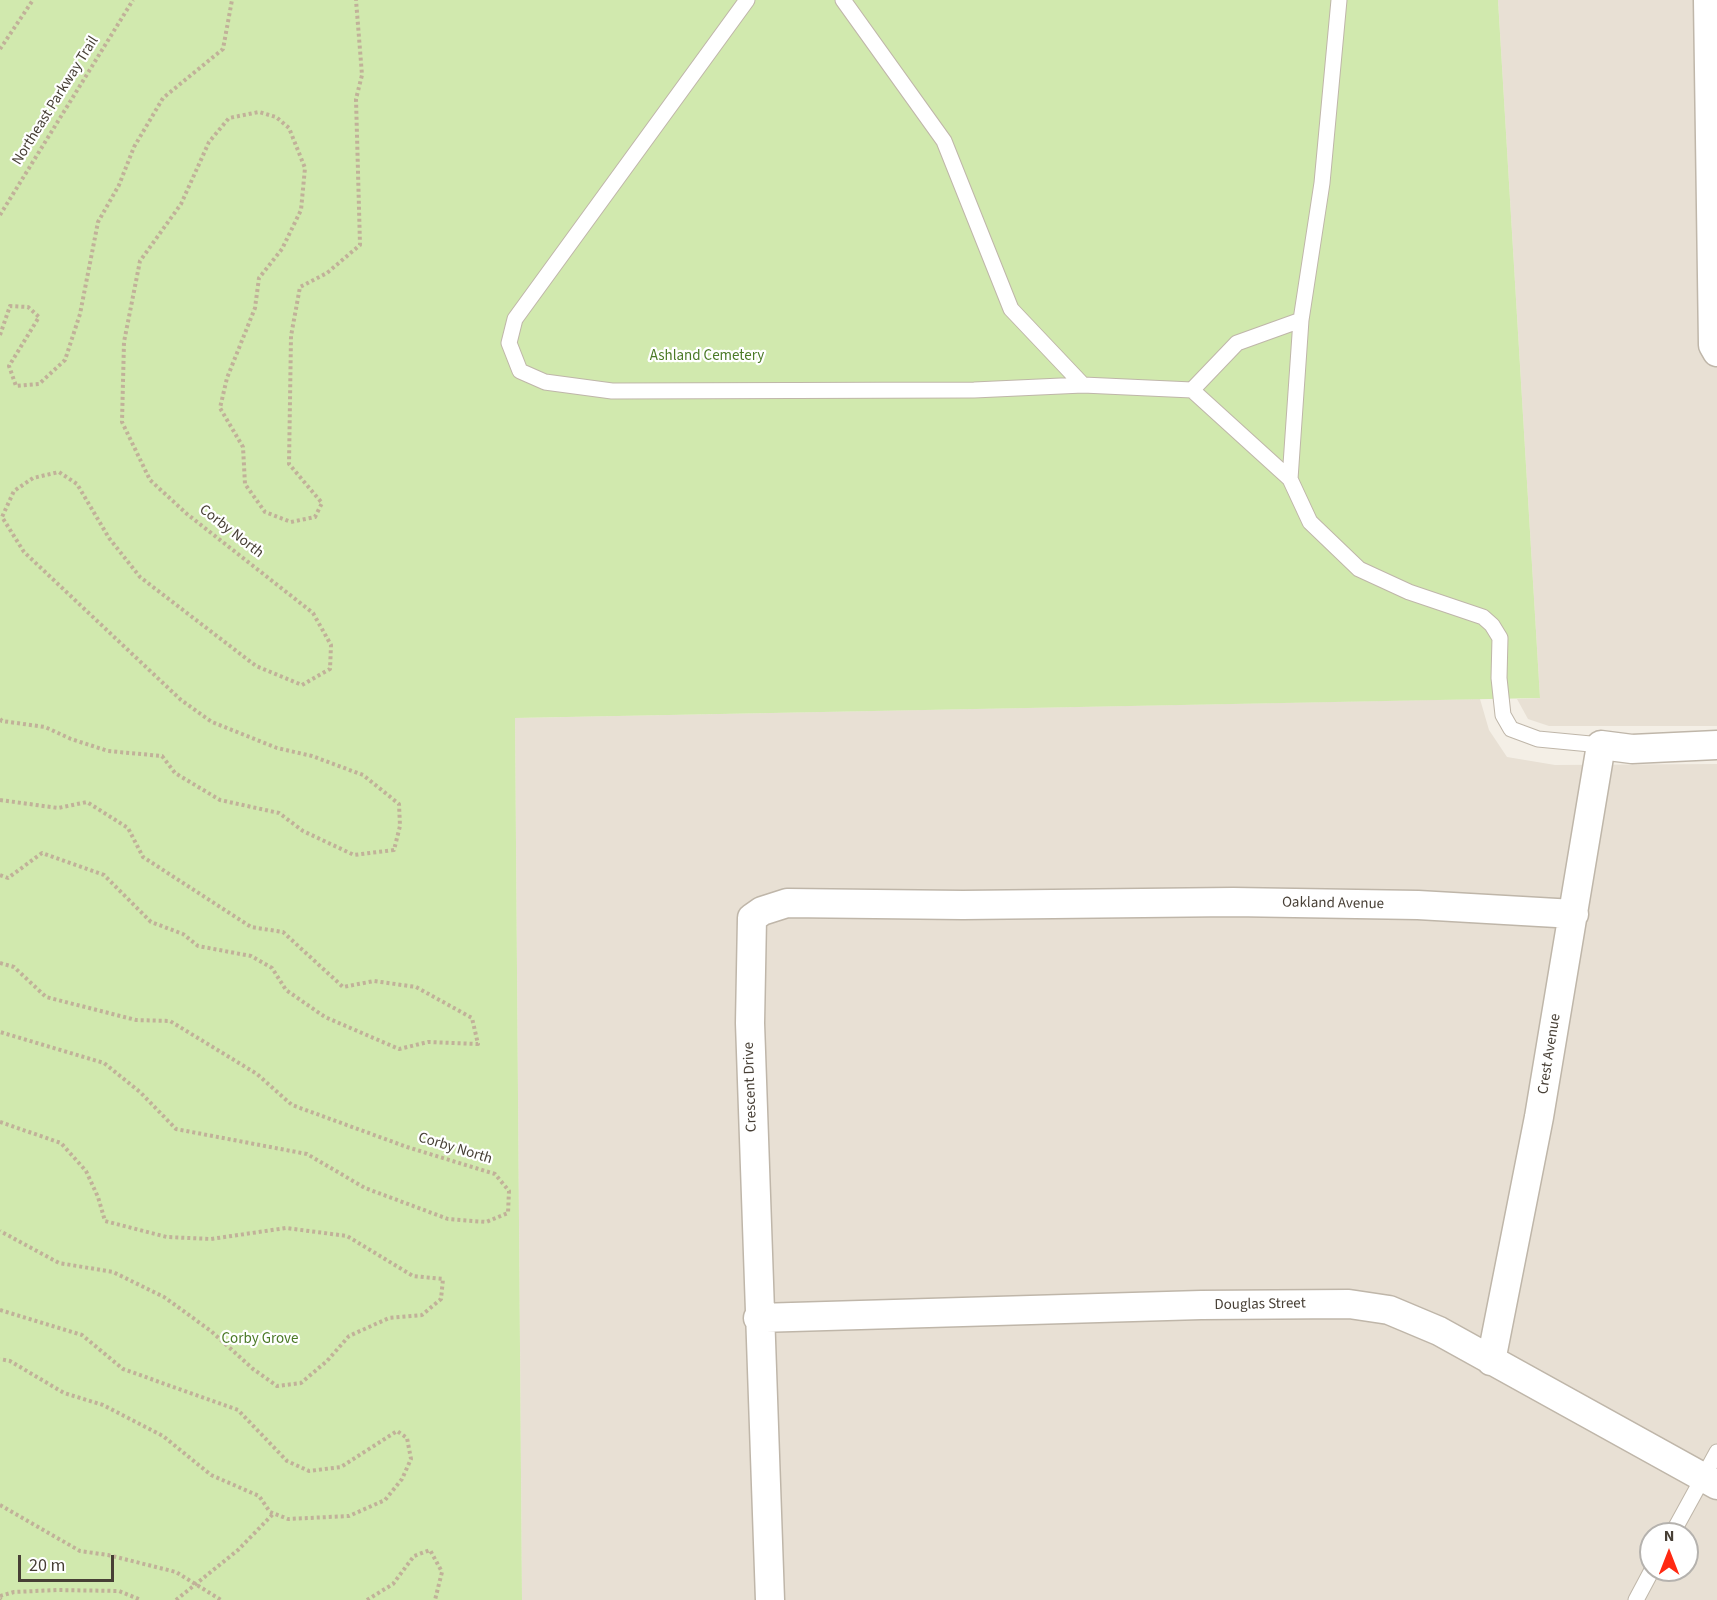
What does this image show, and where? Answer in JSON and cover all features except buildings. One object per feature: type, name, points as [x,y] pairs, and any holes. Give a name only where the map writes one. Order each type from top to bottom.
[{"type":"street","points":[[1708,0],[1714,223],[1713,345],[1717,352]]},
{"type":"street","points":[[1601,745],[1632,748],[1717,745]]},
{"type":"street","name":"Crest Avenue","points":[[1491,1361],[1539,1117],[1601,745]]},
{"type":"street","name":"Oakland Avenue","points":[[1093,904],[1233,902],[1418,905],[1574,914]]},
{"type":"street","name":"Crescent Drive","points":[[770,1600],[758,1318],[750,1023],[752,918],[762,911],[787,903],[1093,904]]},
{"type":"street","name":"Douglas Street","points":[[758,1318],[1350,1304],[1389,1310],[1439,1331],[1710,1481]]},
{"type":"lane","points":[[747,0],[515,319],[509,343],[520,371],[545,382],[612,391],[963,390],[1083,385],[1192,390],[1290,479],[1311,522],[1359,569],[1409,592],[1483,617],[1492,625],[1500,638],[1499,678],[1503,715],[1511,729],[1538,739],[1601,745]]},
{"type":"lane","points":[[843,0],[944,141],[1011,309],[1083,385]]},
{"type":"lane","points":[[1290,479],[1301,320],[1322,183],[1339,0]]},
{"type":"lane","points":[[1192,390],[1238,343],[1301,320]]},
{"type":"lane","points":[[1681,1522],[1710,1481],[1717,1452]]},
{"type":"lane","points":[[1636,1600],[1646,1582]]},
{"type":"path","points":[[0,49],[33,0]]},
{"type":"path","name":"Northeast Parkway Trail","points":[[0,215],[134,0]]},
{"type":"path","points":[[0,335],[10,306],[28,307],[39,317],[9,366],[16,386],[39,384],[65,360],[80,314],[99,222],[119,185],[134,147],[163,98],[223,49],[232,0]]},
{"type":"path","name":"Corby North","points":[[0,719],[45,727],[71,740],[108,751],[162,756],[175,774],[220,800],[279,813],[303,831],[354,855],[394,850],[400,826],[399,804],[363,775],[312,756],[277,748],[212,722],[181,700],[24,552],[2,517],[14,491],[33,478],[59,472],[77,484],[109,538],[140,577],[256,666],[302,685],[330,669],[331,645],[313,613],[187,514],[150,480],[122,422],[124,342],[140,261],[181,204],[209,142],[229,118],[258,112],[276,117],[289,128],[305,168],[301,210],[282,249],[258,278],[255,308],[226,378],[220,408],[243,447],[245,484],[265,512],[291,522],[315,517],[322,503],[289,464],[291,336],[300,287],[327,273],[360,245],[356,99],[362,75],[356,0]]},
{"type":"path","points":[[0,800],[58,808],[87,802],[128,828],[143,857],[251,927],[283,932],[344,987],[374,981],[416,987],[472,1018],[478,1044],[428,1041],[399,1050],[325,1017],[286,990],[272,968],[251,956],[198,946],[183,934],[151,922],[104,874],[42,853],[8,878],[0,875]]},
{"type":"path","name":"Corby North","points":[[0,963],[14,967],[46,997],[136,1020],[170,1021],[257,1074],[292,1105],[495,1174],[509,1191],[508,1213],[486,1222],[448,1219],[365,1188],[307,1154],[176,1129],[140,1092],[104,1063],[0,1032]]},
{"type":"path","points":[[0,1122],[61,1143],[86,1171],[99,1197],[105,1221],[167,1237],[210,1239],[286,1228],[347,1236],[413,1275],[443,1279],[441,1299],[422,1315],[389,1318],[349,1336],[327,1361],[301,1383],[277,1386],[253,1369],[211,1331],[164,1297],[113,1272],[59,1263],[0,1231]]},
{"type":"path","points":[[0,1310],[82,1335],[123,1369],[238,1410],[287,1461],[309,1471],[341,1467],[397,1431],[407,1438],[411,1459],[402,1479],[385,1500],[349,1516],[288,1519],[274,1513],[258,1496],[211,1475],[163,1436],[103,1405],[64,1393],[10,1361],[0,1359]]},
{"type":"path","points":[[0,1505],[80,1551],[108,1555],[176,1572],[220,1600]]},
{"type":"path","points":[[176,1600],[194,1583],[238,1550],[274,1513]]},
{"type":"path","points":[[367,1600],[393,1584],[414,1556],[430,1550],[442,1572],[435,1600]]},
{"type":"path","points":[[0,1598],[14,1592],[57,1590],[119,1591],[141,1600]]},
{"type":"shaded area","points":[[1498,0],[1717,0],[1717,726],[1549,726],[1528,719],[1517,699],[1540,698]]},
{"type":"shaded area","points":[[1480,699],[1489,730],[1507,757],[1555,765],[1717,764],[1717,1600],[522,1600],[515,718]]},
{"type":"green space","points":[[0,0],[1498,0],[1540,698],[515,718],[522,1600],[0,1600]]},
{"type":"park label","name":"Ashland Cemetery","points":[[707,357]]},
{"type":"park label","name":"Corby Grove","points":[[260,1340]]}]
